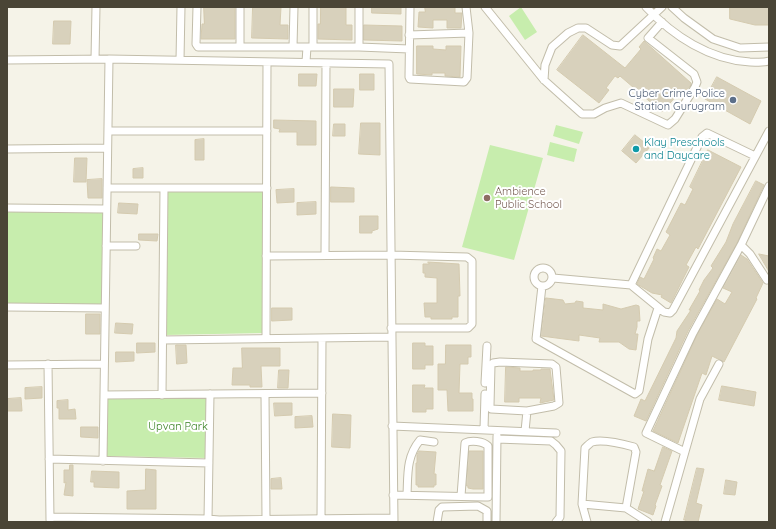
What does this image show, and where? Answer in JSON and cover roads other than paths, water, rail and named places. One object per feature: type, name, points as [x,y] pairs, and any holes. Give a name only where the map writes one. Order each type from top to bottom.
[{"type":"street","points":[[95,59],[96,7]]},
{"type":"street","points":[[180,60],[181,7]]},
{"type":"street","points":[[197,7],[197,46],[359,47],[409,49]]},
{"type":"street","points":[[240,7],[240,46]]},
{"type":"street","points":[[293,47],[294,7]]},
{"type":"street","points":[[306,62],[310,47],[313,7]]},
{"type":"street","points":[[359,47],[360,7]]},
{"type":"street","points":[[410,7],[410,79],[464,82],[468,78],[469,33],[466,7]]},
{"type":"street","points":[[485,7],[544,80],[582,114],[594,114],[605,108],[621,104],[668,125],[675,119],[695,87],[696,82],[694,74],[648,38],[662,22]]},
{"type":"street","points":[[646,7],[690,44],[716,56],[738,61],[769,61]]},
{"type":"street","points":[[544,80],[545,65],[552,48],[568,33],[578,28],[586,28],[612,45],[620,46],[662,7]]},
{"type":"street","points":[[672,7],[684,18],[713,39],[740,48],[769,47]]},
{"type":"street","points":[[409,35],[469,33]]},
{"type":"street","points":[[103,461],[109,59]]},
{"type":"street","points":[[7,60],[109,59],[389,64],[394,520],[50,520],[48,364]]},
{"type":"street","points":[[266,338],[267,62]]},
{"type":"street","points":[[325,256],[326,63]]},
{"type":"street","points":[[108,131],[267,131]]},
{"type":"street","points":[[552,278],[631,285],[658,308],[664,312],[670,313],[673,310],[769,131]]},
{"type":"street","points":[[631,285],[702,138],[707,133],[755,156]]},
{"type":"street","points":[[7,149],[107,148]]},
{"type":"street","points":[[685,452],[646,433],[693,333],[741,245],[769,186]]},
{"type":"street","points":[[107,188],[267,188]]},
{"type":"street","points":[[162,394],[164,188]]},
{"type":"street","points":[[7,208],[106,209]]},
{"type":"street","points":[[741,245],[750,254],[767,280]]},
{"type":"street","points":[[106,246],[136,246]]},
{"type":"street","points":[[266,256],[391,255],[467,257],[472,260],[472,324],[468,328],[392,328]]},
{"type":"street","points":[[546,268],[551,272],[552,278],[548,285],[542,286],[537,283],[534,278],[538,270],[546,268]]},
{"type":"street","points":[[542,286],[536,339],[635,394],[639,391],[648,339],[658,308]]},
{"type":"street","points":[[7,307],[105,308]]},
{"type":"street","points":[[163,340],[392,337]]},
{"type":"street","points":[[321,519],[322,338]]},
{"type":"street","points":[[484,429],[487,346]]},
{"type":"street","points":[[493,363],[552,364],[556,367],[559,402],[554,406],[527,411],[491,409],[489,398],[491,365],[493,363]]},
{"type":"street","points":[[7,365],[104,364]]},
{"type":"street","points":[[665,522],[700,399],[719,364]]},
{"type":"street","points":[[104,395],[322,393]]},
{"type":"street","points":[[208,519],[210,394]]},
{"type":"street","points":[[265,394],[266,519]]},
{"type":"street","points":[[525,431],[527,411]]},
{"type":"street","points":[[392,426],[556,432]]},
{"type":"street","points":[[496,522],[497,430]]},
{"type":"street","points":[[497,439],[551,442],[561,451],[560,517],[556,522]]},
{"type":"street","points":[[407,495],[409,460],[413,448],[420,440],[434,442]]},
{"type":"street","points":[[587,522],[582,504],[585,448],[591,442],[600,441],[622,444],[634,448],[636,452],[626,508]]},
{"type":"street","points":[[393,495],[485,498],[488,496],[488,446],[484,443],[465,443],[460,496]]},
{"type":"street","points":[[49,459],[209,463]]},
{"type":"street","points":[[582,504],[626,508],[648,522]]},
{"type":"street","points":[[437,522],[439,510],[442,507],[478,506],[486,511],[487,522]]},
{"type":"place","name":"Cyber Crime Police Station Gurugram","points":[[733,100]]},
{"type":"place","name":"Klay Preschools and Daycare","points":[[636,149]]},
{"type":"place","name":"Ambience Public School","points":[[487,198]]},
{"type":"park label","name":"Upvan Park","points":[[178,427]]}]
